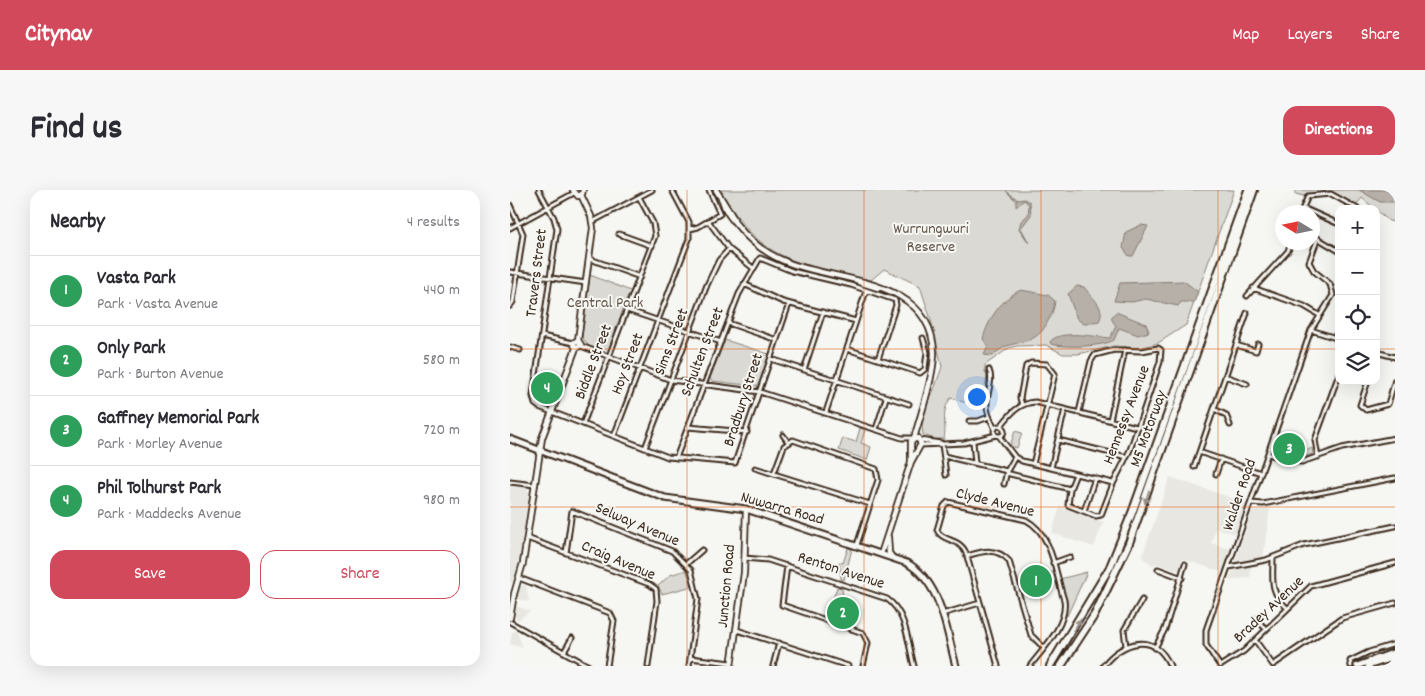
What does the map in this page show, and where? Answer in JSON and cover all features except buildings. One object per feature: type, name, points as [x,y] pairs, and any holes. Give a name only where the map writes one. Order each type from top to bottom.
[{"type":"highway","name":"M5 Motorway","points":[[1050,666],[1086,610],[1118,549],[1150,467],[1248,190]]},
{"type":"highway","name":"M5 Motorway","points":[[1061,666],[1095,614],[1129,543],[1254,190]]},
{"type":"main road","name":"Nuwarra Road","points":[[510,439],[665,498],[746,509],[857,545],[913,567],[925,578],[934,591],[956,666]]},
{"type":"main road","points":[[1357,666],[1395,652]]},
{"type":"main road","points":[[1368,666],[1395,657]]},
{"type":"street","name":"Travers Street","points":[[539,190],[556,221],[556,229],[533,399],[536,406],[551,412]]},
{"type":"street","points":[[592,222],[652,190]]},
{"type":"street","points":[[672,190],[688,218],[690,229],[709,222],[720,213],[709,190]]},
{"type":"street","points":[[716,190],[735,223],[754,243],[781,260],[856,280],[871,287],[882,288],[906,300],[925,321],[931,335],[934,352],[930,375],[917,427],[917,441],[881,554]]},
{"type":"street","points":[[510,228],[573,192],[582,192],[592,222],[590,259],[578,340],[581,346],[671,380],[760,392],[902,438],[942,444],[973,442],[995,434],[1004,434]]},
{"type":"street","points":[[1304,205],[1308,196],[1330,194],[1351,205]]},
{"type":"street","name":"Biddle Street","points":[[583,424],[655,236],[654,227],[639,197]]},
{"type":"street","points":[[510,205],[519,222],[523,237],[514,302],[510,306]]},
{"type":"street","points":[[1320,217],[1335,222]]},
{"type":"street","points":[[709,222],[729,249],[752,268]]},
{"type":"street","name":"Hoy Street","points":[[614,436],[689,240],[690,229]]},
{"type":"street","points":[[619,234],[652,246]]},
{"type":"street","points":[[1320,239],[1337,250]]},
{"type":"street","name":"Sims Street","points":[[645,448],[715,268],[729,249]]},
{"type":"street","points":[[1247,296],[1288,250]]},
{"type":"street","name":"Walder Road","points":[[1220,666],[1208,649],[1205,637],[1311,330],[1318,314],[1331,300],[1333,292],[1329,282],[1314,271],[1309,262],[1314,250]]},
{"type":"street","name":"Schulten Street","points":[[676,458],[744,284],[752,268],[760,258],[792,271],[851,285],[866,291]]},
{"type":"street","points":[[590,259],[640,277]]},
{"type":"street","points":[[510,272],[587,283]]},
{"type":"street","points":[[744,284],[789,304],[856,320]]},
{"type":"street","points":[[1253,288],[1304,306],[1318,314]]},
{"type":"street","points":[[826,412],[866,291],[889,297],[896,304],[878,360]]},
{"type":"street","name":"Bradbury Street","points":[[551,412],[676,458],[735,464],[789,304]]},
{"type":"street","points":[[627,310],[721,342]]},
{"type":"street","points":[[804,370],[823,312]]},
{"type":"street","points":[[1194,467],[1247,313]]},
{"type":"street","points":[[728,323],[777,340]]},
{"type":"street","points":[[1311,330],[1335,338]]},
{"type":"street","points":[[542,336],[573,343],[578,340]]},
{"type":"street","points":[[847,349],[916,372],[922,372],[925,367],[927,352],[923,338]]},
{"type":"street","points":[[573,343],[576,348]]},
{"type":"street","points":[[1236,345],[1256,351],[1258,344]]},
{"type":"street","points":[[581,346],[576,348],[551,412],[540,450],[527,538],[510,620],[589,666]]},
{"type":"street","points":[[510,347],[520,350]]},
{"type":"street","name":"Hennessy Avenue","points":[[1079,412],[1092,358],[1095,355],[1114,350],[1142,351],[1158,348],[1162,354],[1127,457],[1113,483],[1101,515],[1084,512]]},
{"type":"street","points":[[1110,420],[1125,350]]},
{"type":"street","points":[[1380,354],[1395,357]]},
{"type":"street","points":[[771,358],[886,398],[909,404]]},
{"type":"street","points":[[1022,405],[1020,398],[1025,368],[1035,362],[1047,364],[1054,371],[1033,464]]},
{"type":"street","points":[[989,370],[991,375],[986,405],[995,434],[1015,457],[1033,464],[1113,483]]},
{"type":"street","points":[[1225,376],[1247,384]]},
{"type":"street","points":[[1367,385],[1360,404],[1361,408],[1366,410],[1388,404],[1395,380]]},
{"type":"street","points":[[1318,457],[1315,440],[1335,385]]},
{"type":"street","points":[[876,429],[886,398]]},
{"type":"street","points":[[995,434],[1002,427],[1006,419],[1022,405],[1032,402],[1137,427]]},
{"type":"street","points":[[1051,468],[1065,409]]},
{"type":"street","points":[[1214,409],[1226,415],[1230,425]]},
{"type":"street","points":[[969,421],[990,418]]},
{"type":"street","points":[[990,418],[1002,427],[1005,446]]},
{"type":"street","points":[[688,427],[747,432]]},
{"type":"street","points":[[783,435],[788,442]]},
{"type":"street","points":[[902,438],[911,445]]},
{"type":"street","points":[[1268,454],[1295,462],[1318,457],[1342,448],[1395,438]]},
{"type":"street","points":[[1058,440],[1127,457]]},
{"type":"street","points":[[774,472],[782,448],[788,442],[799,441],[871,465],[880,470],[857,545]]},
{"type":"street","points":[[911,445],[917,441]]},
{"type":"street","points":[[973,442],[975,463]]},
{"type":"street","points":[[942,444],[946,475]]},
{"type":"street","points":[[911,445],[911,462]]},
{"type":"street","points":[[1199,452],[1261,473]]},
{"type":"street","points":[[944,456],[1070,489]]},
{"type":"street","points":[[1004,484],[1007,472],[1015,457]]},
{"type":"street","points":[[1216,474],[1222,459]]},
{"type":"street","points":[[755,468],[774,472],[870,504]]},
{"type":"street","points":[[1076,474],[1070,489],[1068,505],[1084,512],[1095,478]]},
{"type":"street","points":[[1251,503],[1263,504],[1395,478]]},
{"type":"street","points":[[510,482],[535,485]]},
{"type":"street","name":"Clyde Avenue","points":[[967,556],[960,544],[939,535],[937,530],[944,506],[948,502],[1026,520],[1038,526],[1045,537],[1064,611],[1052,637],[1030,666]]},
{"type":"street","name":"Junction Road","points":[[731,664],[737,630],[744,558],[746,509]]},
{"type":"street","name":"Selway Avenue","points":[[566,553],[572,511],[676,554],[686,564],[695,580],[698,598],[689,666]]},
{"type":"street","points":[[1228,567],[1273,558],[1300,546],[1395,526]]},
{"type":"street","points":[[888,533],[889,553],[892,558]]},
{"type":"street","name":"Craig Avenue","points":[[527,538],[649,584],[656,590],[657,601],[648,666]]},
{"type":"street","points":[[686,564],[702,549]]},
{"type":"street","points":[[998,666],[967,556],[986,550],[1004,555],[1009,561],[1031,636],[1044,648]]},
{"type":"street","points":[[1053,563],[1070,557]]},
{"type":"street","name":"Renton Avenue","points":[[744,558],[768,560],[885,598],[892,603],[901,615],[914,666]]},
{"type":"street","points":[[1273,558],[1274,591],[1276,598],[1287,608]]},
{"type":"street","name":"Bradey Avenue","points":[[1220,666],[1241,653],[1305,590],[1317,583],[1395,563]]},
{"type":"street","points":[[1155,648],[1164,629],[1185,564]]},
{"type":"street","points":[[782,605],[787,566]]},
{"type":"street","points":[[1158,569],[1182,578]]},
{"type":"street","points":[[519,578],[612,615],[614,621],[607,666]]},
{"type":"street","points":[[1126,646],[1124,630],[1142,600]]},
{"type":"street","points":[[942,614],[980,603]]},
{"type":"street","points":[[1255,640],[1273,665],[1342,618],[1395,603]]},
{"type":"street","points":[[778,607],[782,605],[864,634],[868,643],[863,666]]},
{"type":"street","points":[[1256,619],[1266,629]]},
{"type":"street","points":[[737,630],[779,642],[848,666]]},
{"type":"street","points":[[564,652],[572,638]]},
{"type":"street","points":[[772,666],[779,642]]},
{"type":"street","points":[[1103,666],[1115,651],[1126,646],[1142,644],[1155,648],[1166,658],[1170,666]]},
{"type":"street","points":[[1351,666],[1350,661],[1356,658],[1395,644]]},
{"type":"street","points":[[690,658],[731,664]]},
{"type":"shaded area","points":[[1359,190],[1395,190],[1395,202],[1380,202]]},
{"type":"shaded area","points":[[1006,191],[1018,200],[1024,199],[1030,202],[1031,215],[1021,228],[1029,243],[1019,229],[1021,221],[1028,215],[1029,205],[1024,200],[1016,207],[1016,201]]},
{"type":"shaded area","points":[[1141,225],[1148,226],[1133,256],[1129,256],[1123,248],[1126,232]]},
{"type":"shaded area","points":[[1184,281],[1198,292],[1194,302],[1181,302],[1178,306],[1146,299],[1132,302],[1114,301],[1120,283]]},
{"type":"shaded area","points":[[1077,286],[1084,287],[1100,307],[1101,316],[1099,321],[1084,324],[1077,319],[1068,294]]},
{"type":"shaded area","points":[[1021,290],[1048,295],[1055,301],[1047,323],[1035,337],[1007,346],[993,356],[984,355],[988,346],[983,339],[988,324],[1002,304]]},
{"type":"shaded area","points":[[1116,312],[1146,324],[1149,332],[1138,335],[1119,328],[1114,340],[1083,346],[1065,346],[1051,344],[1050,342],[1055,338],[1069,335],[1110,338],[1116,326],[1111,318]]},
{"type":"shaded area","points":[[1170,477],[1246,503],[1236,534],[1216,528],[1211,543],[1230,549],[1222,572],[1183,559],[1179,571],[1155,563],[1154,566],[1142,557]]},
{"type":"shaded area","points":[[510,486],[527,488],[529,493],[520,556],[513,583],[510,582]]},
{"type":"shaded area","points":[[1060,506],[1103,522],[1094,547],[1052,533]]},
{"type":"shaded area","points":[[1270,508],[1262,564],[1251,566],[1250,577],[1229,581],[1252,511]]},
{"type":"shaded area","points":[[526,585],[529,602],[517,598],[520,587]]},
{"type":"shaded area","points":[[516,606],[530,611],[517,621],[515,616]]},
{"type":"shaded area","points":[[516,630],[523,648],[510,644],[512,632]]},
{"type":"green space","name":"Wurrungwuri Reserve","points":[[721,190],[1234,190],[1186,325],[1158,343],[1140,348],[1114,346],[1078,354],[1063,354],[1046,345],[1009,348],[985,365],[987,376],[983,402],[963,402],[951,398],[945,413],[944,439],[935,439],[923,435],[922,425],[928,393],[931,395],[933,392],[942,367],[931,320],[920,286],[884,269],[871,280],[866,280],[818,268],[781,255],[765,245],[750,232],[735,214]]},
{"type":"green space","points":[[1295,190],[1395,190],[1395,222],[1389,221],[1380,213],[1380,205],[1370,205],[1362,198],[1356,205],[1330,191],[1304,196],[1295,194]]},
{"type":"green space","name":"Central Park","points":[[590,275],[633,292],[631,296],[628,295],[625,303],[628,304],[619,321],[620,325],[617,325],[616,329],[618,330],[608,353],[590,348],[582,337]]},
{"type":"green space","points":[[725,340],[769,354],[759,384],[756,386],[712,381],[710,378]]},
{"type":"green space","points":[[538,376],[561,379],[549,408],[540,405],[535,400]]},
{"type":"green space","points":[[860,428],[865,430],[861,443],[871,447],[867,460],[839,450],[843,438],[856,442]]},
{"type":"green space","points":[[1015,431],[1022,433],[1017,448],[1010,446]]},
{"type":"green space","points":[[1277,440],[1308,450],[1312,448],[1313,454],[1297,459],[1277,454],[1274,448]]},
{"type":"green space","points":[[848,548],[852,549],[844,580],[841,579],[839,562],[843,563]]},
{"type":"green space","points":[[686,570],[693,586],[662,594],[658,586],[670,575]]},
{"type":"green space","points":[[1051,572],[1053,582],[1022,590],[1020,581]]},
{"type":"green space","points":[[1087,572],[1067,616],[1060,579]]},
{"type":"green space","points":[[837,587],[842,588],[846,623],[840,621],[840,605],[832,602]]},
{"type":"place","name":"Phil Tolhurst Park","points":[[547,388]]},
{"type":"place","name":"Gaffney Memorial Park","points":[[1289,449]]},
{"type":"place","name":"Vasta Park","points":[[1036,581]]},
{"type":"place","name":"Only Park","points":[[843,613]]}]
